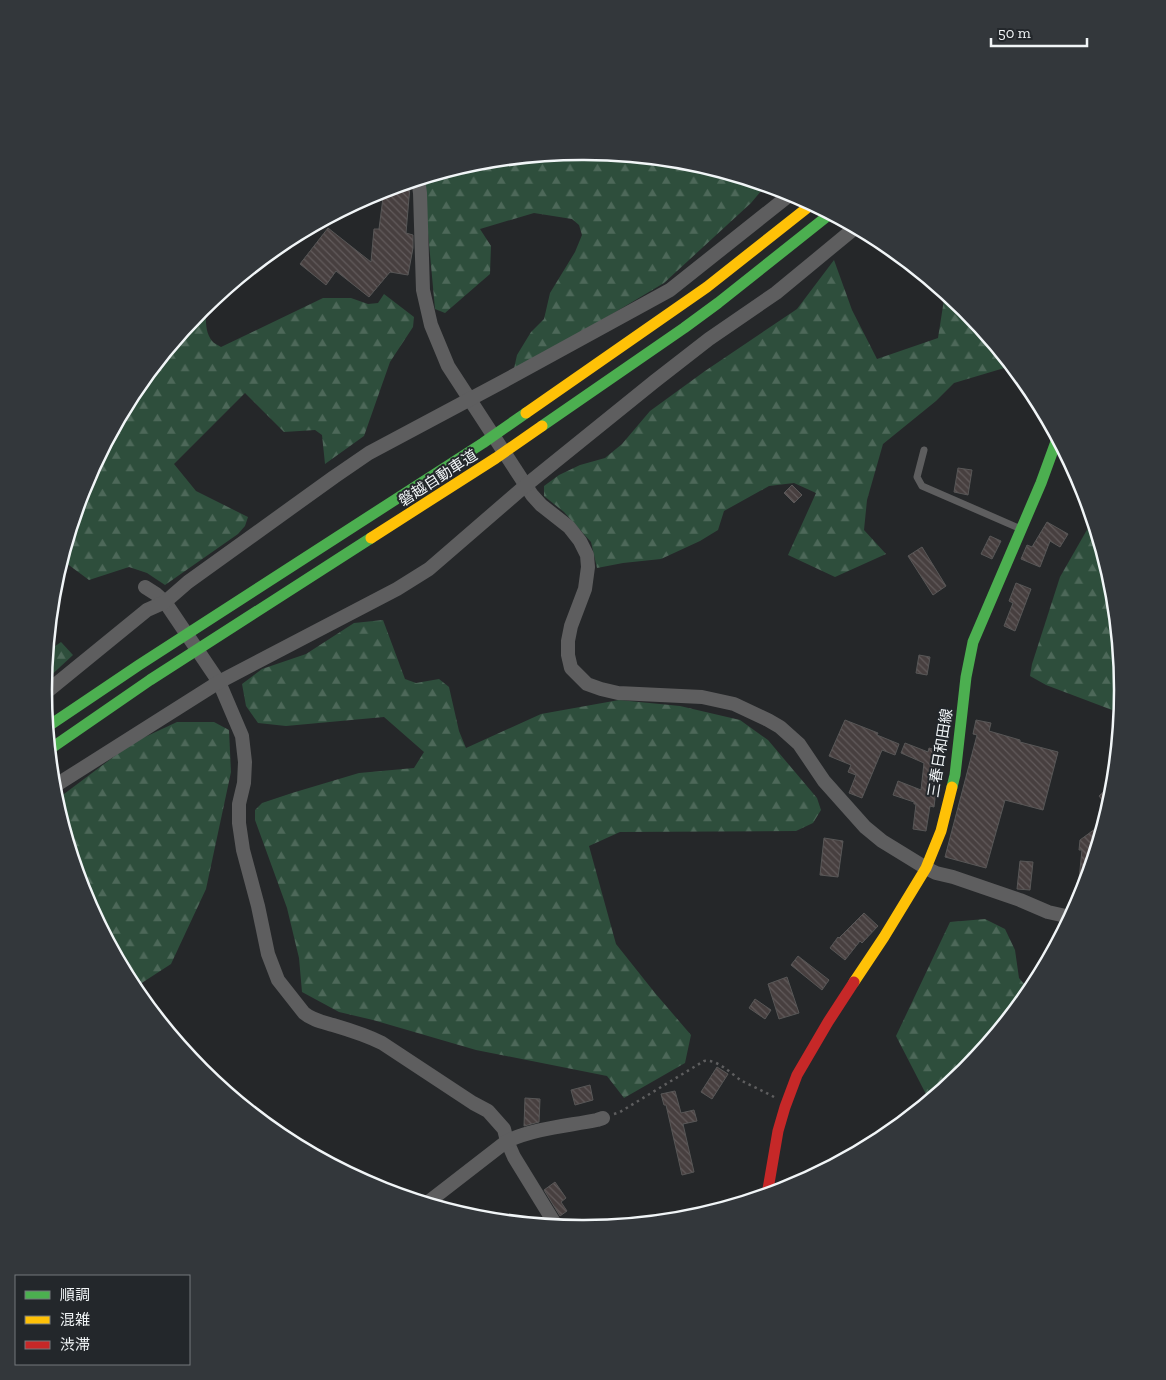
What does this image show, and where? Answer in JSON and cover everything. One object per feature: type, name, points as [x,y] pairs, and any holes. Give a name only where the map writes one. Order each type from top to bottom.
[{"type":"main road","name":"磐越自動車道","points":[[54,723],[140,665],[491,438],[670,314],[806,209]]},
{"type":"main road","name":"磐越自動車道","points":[[56,745],[150,680],[496,458],[718,303],[825,218]]},
{"type":"main road","name":"三春日和田線","points":[[769,1186],[778,1130],[797,1074],[926,868],[941,831],[955,775],[966,677],[973,642],[1022,529],[1054,447]]},
{"type":"street","points":[[419,186],[423,290],[438,344],[448,366],[525,486],[541,505],[569,527],[580,541],[587,555],[588,567],[585,589],[571,626],[568,641],[568,655],[571,668],[587,684],[601,689],[618,692],[702,697],[734,704],[768,720],[780,727],[799,744],[824,780],[865,827],[882,840],[936,873],[953,877],[1020,900],[1048,912],[1063,915]]},
{"type":"street","points":[[52,687],[147,610],[168,606],[188,582],[334,476],[370,453],[474,404],[670,290],[784,199]]},
{"type":"street","points":[[61,782],[217,679],[397,589],[429,570],[525,486],[708,339],[776,293],[850,232]]},
{"type":"street","points":[[145,587],[156,594],[168,606],[217,679],[242,736],[245,762],[244,783],[239,804],[239,823],[243,850],[268,954],[278,980],[308,1016],[368,1036],[382,1043],[488,1111],[504,1129],[514,1157],[552,1219]]},
{"type":"street","points":[[433,1198],[507,1141],[522,1134],[603,1118]]},
{"type":"lane","points":[[924,450],[917,477],[922,486],[1022,529]]},
{"type":"path","points":[[603,1118],[620,1112],[708,1060],[720,1065],[740,1080],[787,1102]]},
{"type":"green space","points":[[583,160],[652,164],[720,178],[761,191],[751,203],[664,283],[513,373],[517,355],[531,332],[544,319],[550,293],[575,252],[582,235],[579,225],[572,219],[534,213],[480,229],[491,246],[490,274],[445,313],[435,309],[424,185],[480,170],[514,164]]},
{"type":"green space","points":[[834,260],[852,310],[877,359],[938,338],[944,301],[982,340],[1005,368],[954,383],[936,401],[883,444],[867,500],[864,530],[886,554],[835,577],[788,555],[816,493],[794,483],[769,486],[724,511],[718,530],[700,541],[661,559],[597,568],[591,542],[564,512],[544,496],[544,486],[559,475],[580,465],[605,458],[622,444],[650,411],[705,371],[797,309]]},
{"type":"green space","points":[[384,294],[414,317],[413,327],[390,362],[364,436],[325,464],[322,435],[315,430],[284,432],[245,393],[174,464],[196,491],[248,517],[245,526],[238,534],[165,585],[147,573],[129,567],[89,580],[68,565],[81,519],[107,455],[142,395],[162,367],[206,317],[208,335],[214,343],[221,347],[323,298],[351,298],[368,304],[378,303]]},
{"type":"green space","points":[[1088,528],[1103,587],[1109,621],[1114,690],[1113,710],[1046,685],[1030,676],[1032,664],[1060,577]]},
{"type":"green space","points":[[383,620],[405,679],[416,683],[439,679],[449,687],[459,731],[466,748],[541,714],[619,700],[680,706],[740,720],[768,740],[817,798],[821,810],[813,823],[796,831],[620,832],[589,846],[616,944],[691,1035],[685,1063],[624,1098],[607,1076],[476,1050],[339,1012],[302,992],[299,958],[287,908],[255,820],[255,810],[262,803],[359,773],[414,768],[424,752],[384,717],[286,726],[258,723],[246,706],[242,684],[262,669],[306,654],[354,623]]},
{"type":"green space","points":[[61,642],[73,655],[53,674],[54,655],[55,646]]},
{"type":"green space","points":[[177,722],[214,722],[229,730],[231,772],[206,889],[171,964],[141,983],[107,925],[93,893],[81,861],[63,794],[132,743]]},
{"type":"green space","points":[[985,919],[1005,929],[1015,950],[1019,978],[1024,984],[982,1040],[926,1095],[896,1036],[950,922]]},
{"type":"building","points":[[409,189],[406,233],[413,235],[413,248],[408,275],[390,272],[369,297],[336,271],[326,285],[300,264],[328,228],[371,262],[374,229],[379,229],[383,199]]},
{"type":"building","points":[[958,468],[972,470],[968,495],[954,492]]},
{"type":"building","points":[[792,485],[802,495],[794,503],[784,493]]},
{"type":"building","points":[[1047,522],[1068,534],[1060,547],[1050,541],[1040,567],[1021,559],[1027,545],[1032,547]]},
{"type":"building","points":[[990,536],[1001,541],[992,559],[981,554]]},
{"type":"building","points":[[922,547],[946,586],[933,595],[908,556]]},
{"type":"building","points":[[1016,583],[1031,589],[1015,631],[1004,626],[1013,603],[1009,601]]},
{"type":"building","points":[[919,655],[930,657],[927,675],[916,673]]},
{"type":"building","points":[[845,720],[878,733],[877,735],[899,744],[895,755],[882,750],[862,798],[849,793],[856,775],[848,772],[851,765],[829,756]]},
{"type":"building","points":[[976,720],[991,723],[989,731],[1058,752],[1043,810],[1005,800],[986,868],[945,857],[977,735],[973,734]]},
{"type":"building","points":[[905,743],[928,752],[929,748],[942,752],[932,790],[936,790],[934,807],[930,806],[926,831],[913,829],[916,804],[893,795],[898,781],[921,790],[924,763],[901,753]]},
{"type":"building","points":[[1094,829],[1079,876],[1082,850],[1079,850],[1080,840]]},
{"type":"building","points":[[824,838],[843,841],[838,877],[820,875]]},
{"type":"building","points":[[1020,861],[1033,862],[1030,890],[1017,889]]},
{"type":"building","points":[[864,913],[878,926],[862,943],[860,941],[845,960],[830,948],[838,937]]},
{"type":"building","points":[[798,956],[829,980],[822,990],[791,965]]},
{"type":"building","points":[[787,977],[799,1013],[779,1019],[768,984]]},
{"type":"building","points":[[755,999],[771,1010],[765,1019],[749,1008]]},
{"type":"building","points":[[717,1067],[728,1074],[712,1099],[701,1092]]},
{"type":"building","points":[[590,1085],[593,1100],[575,1105],[571,1090]]},
{"type":"building","points":[[675,1091],[681,1113],[694,1110],[697,1121],[683,1124],[694,1172],[682,1175],[666,1105],[664,1105],[661,1094]]},
{"type":"building","points":[[525,1098],[540,1099],[539,1122],[524,1126]]},
{"type":"building","points":[[555,1182],[566,1198],[561,1202],[567,1211],[560,1216],[544,1190]]},
{"type":"traffic: fast","points":[[542,426],[684,328],[825,218]]},
{"type":"traffic: fast","points":[[54,722],[139,665],[483,443],[526,413]]},
{"type":"traffic: fast","points":[[952,787],[966,677],[973,642],[1041,483],[1054,447]]},
{"type":"traffic: fast","points":[[56,745],[150,680],[371,538]]},
{"type":"traffic: slow","points":[[526,413],[707,287],[806,209]]},
{"type":"traffic: slow","points":[[371,538],[496,458],[542,426]]},
{"type":"traffic: slow","points":[[854,982],[926,868],[941,831],[952,787]]},
{"type":"traffic: jam","points":[[768,1187],[778,1131],[797,1075],[854,982]]}]
